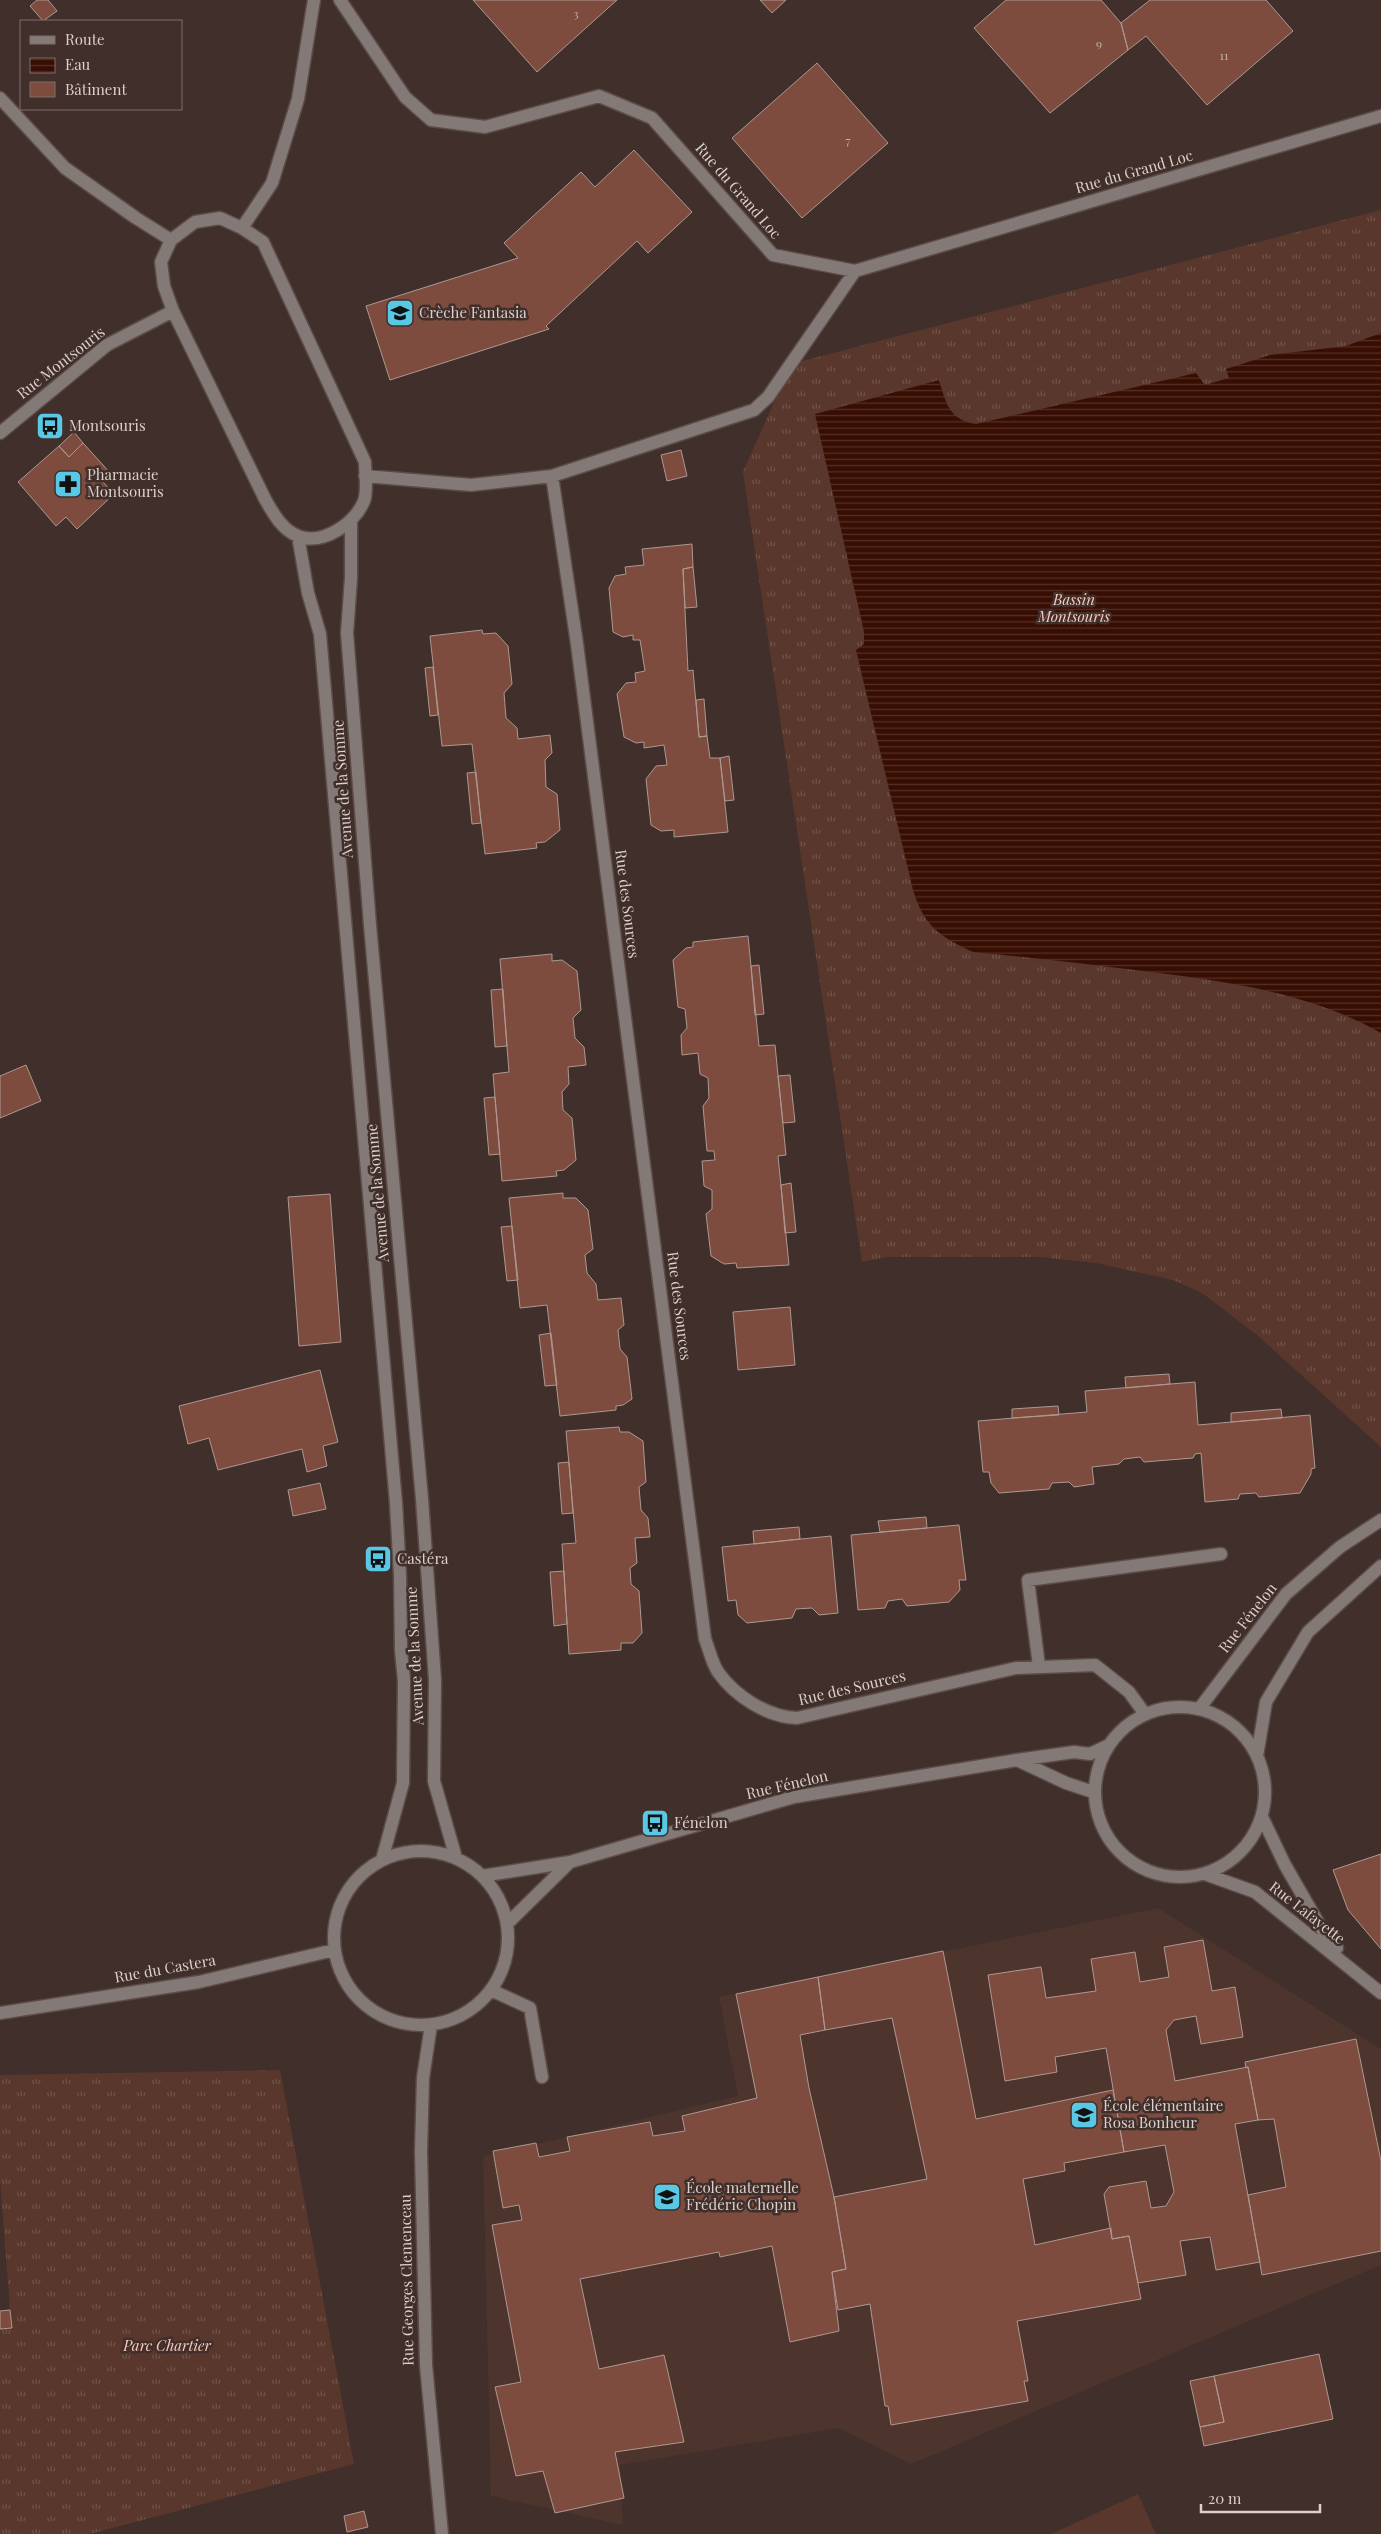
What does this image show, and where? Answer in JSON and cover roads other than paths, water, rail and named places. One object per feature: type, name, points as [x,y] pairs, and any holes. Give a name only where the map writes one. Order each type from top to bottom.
[{"type":"street","points":[[242,228],[272,183],[296,108],[314,0]]},
{"type":"street","name":"Rue du Grand Loc","points":[[340,0],[405,97],[431,120],[485,127],[599,96],[652,118],[773,255],[855,271],[1381,116]]},
{"type":"street","points":[[0,98],[65,168],[171,240]]},
{"type":"street","points":[[220,218],[242,228],[263,242],[365,462],[364,500],[350,523],[332,532],[312,538],[298,536],[278,521],[265,499],[173,311],[164,286],[161,262],[171,240],[195,222],[220,218]]},
{"type":"street","points":[[365,476],[470,485],[552,476],[754,410],[768,398],[855,271]]},
{"type":"street","name":"Rue Montsouris","points":[[0,432],[107,345],[173,311]]},
{"type":"street","name":"Rue des Sources","points":[[552,476],[581,673],[704,1639],[717,1670],[738,1695],[782,1718],[797,1718],[1016,1668],[1095,1665],[1129,1692],[1145,1714]]},
{"type":"street","name":"Avenue de la Somme","points":[[350,523],[351,578],[347,632],[370,924],[422,1499],[435,1680],[434,1781],[456,1858]]},
{"type":"street","name":"Avenue de la Somme","points":[[298,536],[308,593],[320,634],[396,1503],[401,1650],[404,1680],[403,1784],[382,1860]]},
{"type":"street","name":"Rue Fénelon","points":[[1199,1709],[1286,1594],[1340,1547],[1381,1520]]},
{"type":"street","points":[[1039,1666],[1028,1580],[1221,1554]]},
{"type":"street","points":[[1257,1756],[1266,1702],[1308,1632],[1381,1566]]},
{"type":"street","points":[[1172,1707],[1199,1709],[1223,1718],[1243,1735],[1257,1756],[1264,1776],[1265,1797],[1262,1818],[1249,1842],[1229,1862],[1204,1874],[1180,1878],[1154,1875],[1132,1864],[1111,1844],[1098,1820],[1093,1792],[1107,1746],[1124,1727],[1145,1714],[1172,1707]]},
{"type":"street","name":"Rue Fénelon","points":[[482,1876],[570,1862],[794,1797],[1017,1760],[1074,1752],[1090,1754],[1107,1746]]},
{"type":"street","points":[[1017,1760],[1066,1784],[1093,1792]]},
{"type":"street","name":"Rue Lafayette","points":[[1262,1818],[1284,1865],[1327,1938],[1381,1993]]},
{"type":"street","points":[[423,1851],[456,1858],[482,1876],[498,1898],[507,1924],[507,1952],[499,1977],[491,1990],[474,2007],[454,2019],[431,2025],[404,2024],[378,2015],[357,1998],[341,1976],[334,1950],[334,1922],[343,1896],[360,1875],[382,1860],[406,1852],[423,1851]]},
{"type":"street","name":"Rue Fénelon","points":[[507,1924],[570,1862]]},
{"type":"street","name":"Rue Lafayette","points":[[1204,1874],[1255,1892],[1381,1993]]},
{"type":"street","name":"Rue du Castera","points":[[0,2013],[199,1982],[334,1950]]},
{"type":"street","points":[[491,1990],[530,2008],[542,2077]]},
{"type":"street","name":"Rue Georges Clemenceau","points":[[431,2025],[423,2078],[420,2152],[426,2365],[442,2534]]},
{"type":"water","name":"Bassin Montsouris","points":[[1381,333],[1381,1033],[1323,1007],[1261,989],[1198,978],[973,952],[942,935],[922,913],[913,890],[856,650],[864,644],[864,632],[815,414],[939,380],[947,403],[954,414],[960,419],[976,424],[1196,373],[1205,385],[1229,378],[1226,369],[1270,355],[1346,346]]},
{"type":"place","name":"Crèche Fantasia","points":[[400,313]]},
{"type":"place","name":"Montsouris","points":[[50,426]]},
{"type":"place","name":"Pharmacie Montsouris","points":[[68,484]]},
{"type":"place","name":"Castéra","points":[[378,1559]]},
{"type":"place","name":"Fénelon","points":[[655,1823]]},
{"type":"place","name":"École élémentaire Rosa Bonheur","points":[[1084,2115]]},
{"type":"place","name":"École maternelle Frédéric Chopin","points":[[667,2197]]},
{"type":"park label","name":"Parc Chartier","points":[[167,2346]]}]
